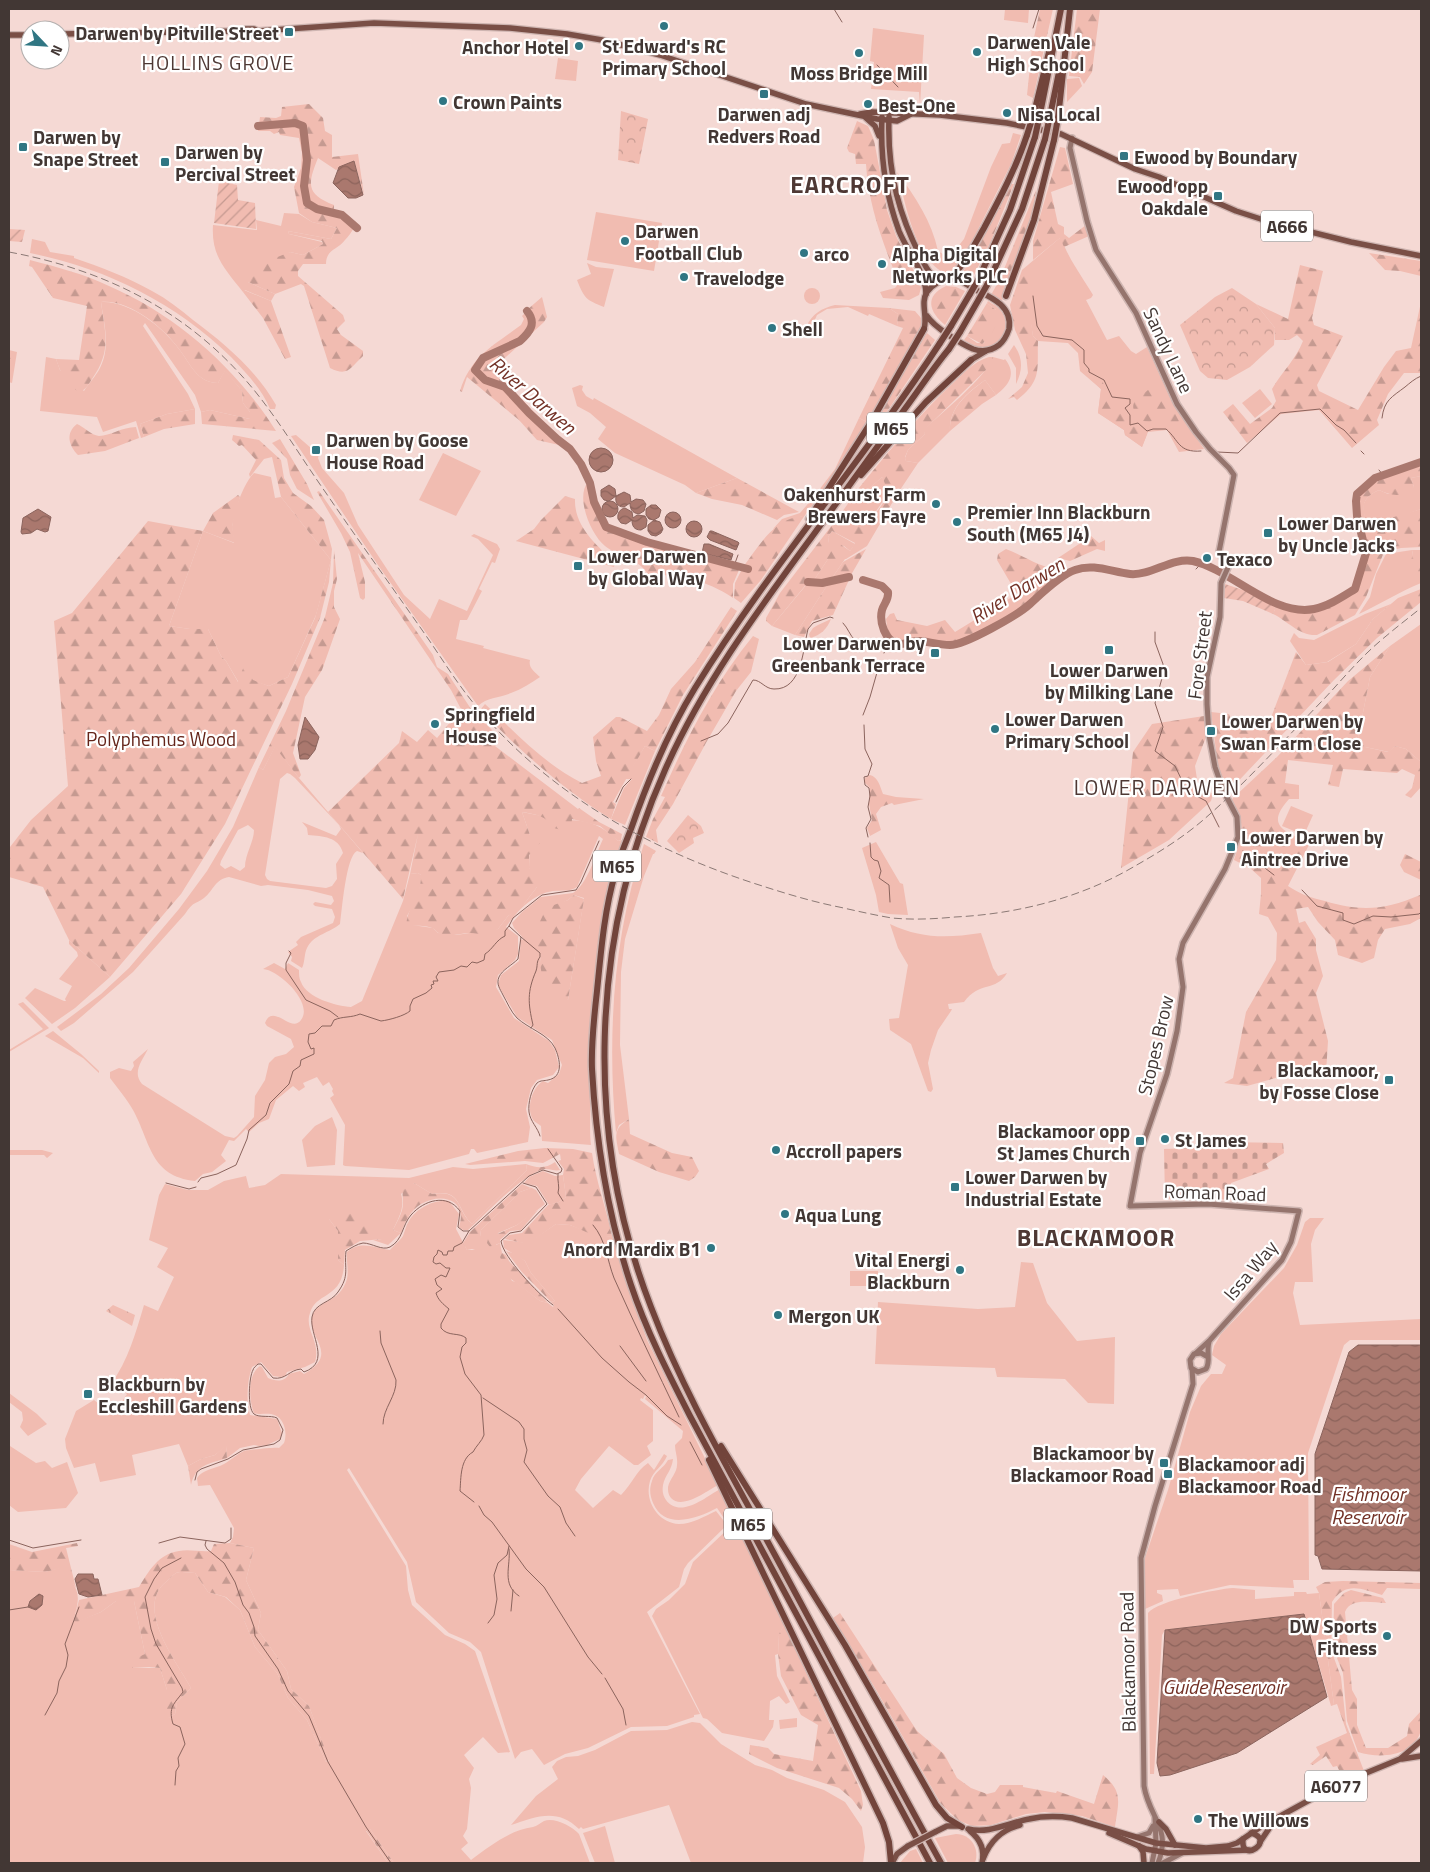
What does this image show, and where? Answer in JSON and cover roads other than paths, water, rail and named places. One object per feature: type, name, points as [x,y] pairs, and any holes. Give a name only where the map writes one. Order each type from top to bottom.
[{"type":"highway","name":"M65","points":[[930,1863],[690,1416],[657,1348],[631,1285],[620,1248],[598,1136],[592,1066],[595,1009],[602,938],[615,873],[642,795],[667,739],[694,689],[738,622],[896,408],[952,326],[978,280],[1010,210],[1037,114],[1060,9]]},
{"type":"highway","name":"M65","points":[[941,1863],[698,1410],[678,1370],[649,1303],[632,1247],[614,1172],[605,1078],[605,1008],[613,939],[626,875],[652,799],[678,742],[702,698],[746,628],[949,349],[987,285],[1022,209],[1044,138],[1050,116],[1070,9]]},
{"type":"highway","points":[[971,360],[999,345],[1006,336],[1009,321],[1005,308],[1006,296],[1034,220],[1054,140],[1070,9]]},
{"type":"highway","name":"A666","points":[[70,34],[243,31],[254,28],[258,31],[374,24],[510,28],[574,34],[660,55],[806,104],[885,120],[897,121],[911,114]]},
{"type":"highway","points":[[886,113],[881,140],[882,161],[891,206],[907,248],[925,281],[926,294],[924,302],[927,316],[924,329]]},
{"type":"highway","name":"A666","points":[[863,116],[886,113],[940,115],[1007,123],[1061,134],[1208,200],[1267,221],[1350,242],[1421,256]]},
{"type":"highway","points":[[863,116],[875,126],[881,140]]},
{"type":"highway","points":[[885,120],[888,131],[892,179],[901,214],[918,253],[928,270],[945,279],[962,282],[996,300],[1005,308]]},
{"type":"highway","points":[[888,131],[897,121]]},
{"type":"highway","name":"M65","points":[[957,271],[976,242],[1031,136]]},
{"type":"highway","points":[[926,294],[933,285],[957,271]]},
{"type":"highway","points":[[927,316],[933,323],[968,346],[975,350],[986,351]]},
{"type":"highway","name":"M65","points":[[780,564],[873,419],[924,329]]},
{"type":"highway","name":"M65","points":[[833,508],[903,427],[971,360]]},
{"type":"highway","points":[[698,1410],[844,1645],[936,1805],[947,1818],[965,1828],[980,1841],[983,1861]]},
{"type":"highway","name":"M65","points":[[690,1416],[698,1438],[884,1823],[889,1842],[891,1863]]},
{"type":"highway","name":"A6077","points":[[891,1863],[897,1854],[908,1846],[950,1826],[988,1830],[1028,1819],[1059,1817],[1093,1824],[1159,1844],[1206,1848],[1233,1845],[1246,1835],[1341,1783],[1400,1759],[1421,1756],[1417,1750],[1420,1743]]},
{"type":"highway","name":"A6077","points":[[1400,1759],[1420,1743]]},
{"type":"highway","name":"A6077","points":[[1248,1850],[1256,1849],[1275,1819]]},
{"type":"highway","points":[[983,1861],[992,1841],[1004,1831],[1014,1826],[1045,1820],[1090,1826],[1139,1846],[1158,1851],[1182,1853],[1248,1850]]},
{"type":"highway","points":[[1156,1821],[1166,1829],[1175,1845]]},
{"type":"highway","points":[[1251,1833],[1258,1836],[1260,1842]]},
{"type":"highway","points":[[1243,1839],[1244,1846],[1248,1850]]},
{"type":"highway","points":[[1139,1846],[1143,1852],[1144,1863]]},
{"type":"main road","name":"Sandy Lane","points":[[1072,138],[1070,148],[1087,221],[1096,250],[1136,313],[1177,404],[1196,432],[1234,475],[1220,552],[1221,557],[1230,563]]},
{"type":"main road","name":"Fore Street","points":[[1225,869],[1238,837],[1236,817],[1218,778],[1207,722],[1207,677],[1220,617],[1220,587],[1222,578],[1230,563]]},
{"type":"main road","name":"Stopes Brow","points":[[1130,1206],[1139,1159],[1167,1074],[1177,1031],[1183,987],[1179,959],[1183,943],[1225,869]]},
{"type":"main road","name":"Roman Road","points":[[1130,1206],[1208,1204],[1299,1211]]},
{"type":"main road","name":"Issa Way","points":[[1196,1353],[1282,1260],[1291,1242],[1299,1211]]},
{"type":"main road","points":[[1193,1384],[1208,1367],[1207,1348],[1210,1340]]},
{"type":"main road","points":[[1193,1384],[1190,1360],[1196,1353],[1204,1354],[1208,1358]]},
{"type":"main road","points":[[1192,1369],[1198,1372],[1204,1371]]},
{"type":"main road","name":"Blackamoor Road","points":[[1158,1851],[1156,1821],[1144,1786],[1141,1558],[1193,1384]]},
{"type":"main road","points":[[1131,1837],[1149,1833],[1156,1821]]},
{"type":"main road","points":[[1152,1863],[1158,1851]]},
{"type":"main road","points":[[1158,1851],[1158,1863]]},
{"type":"main road","points":[[1163,1863],[1182,1853]]},
{"type":"water","points":[[354,161],[363,195],[356,198],[348,198],[333,183],[339,167]]},
{"type":"water","points":[[601,448],[609,452],[613,460],[609,468],[601,472],[593,468],[589,460],[593,452]]},
{"type":"water","points":[[609,485],[615,489],[616,496],[609,501],[604,500],[601,496],[601,490]]},
{"type":"water","points":[[624,492],[630,495],[631,502],[636,499],[643,500],[646,504],[644,511],[639,514],[633,512],[630,503],[624,507],[618,505],[616,496]]},
{"type":"water","points":[[610,501],[618,509],[610,517],[602,509]]},
{"type":"water","points":[[651,505],[656,505],[661,510],[659,517],[654,520],[649,519],[646,515],[646,509]]},
{"type":"water","points":[[625,508],[632,512],[633,518],[637,515],[645,516],[647,520],[646,527],[641,530],[635,528],[632,520],[626,524],[621,523],[618,515],[620,510]]},
{"type":"water","points":[[38,509],[51,517],[48,531],[45,532],[37,529],[31,533],[22,534],[23,518]]},
{"type":"water","points":[[673,512],[681,520],[673,528],[665,520]]},
{"type":"water","points":[[654,520],[660,522],[663,529],[656,536],[651,535],[648,531],[648,525]]},
{"type":"water","points":[[694,521],[702,529],[694,537],[686,529]]},
{"type":"water","points":[[710,531],[738,542],[736,550],[710,540],[707,537]]},
{"type":"water","points":[[704,544],[709,544],[733,554],[731,560],[702,553]]},
{"type":"water","points":[[305,717],[319,737],[315,750],[308,759],[300,759],[298,745]]},
{"type":"water","name":"Fishmoor Reservoir","points":[[1358,1345],[1421,1345],[1421,1571],[1322,1569],[1318,1556],[1315,1555],[1315,1454],[1349,1352]]},
{"type":"water","points":[[78,1574],[93,1574],[94,1579],[98,1579],[102,1595],[88,1597],[79,1594],[75,1579]]},
{"type":"water","points":[[39,1594],[43,1596],[42,1605],[36,1610],[28,1607],[30,1601]]},
{"type":"water","name":"Guide Reservoir","points":[[1304,1614],[1327,1697],[1237,1753],[1170,1775],[1160,1776],[1157,1763],[1165,1630]]},
{"type":"waterway","points":[[834,9],[842,22]]},
{"type":"waterway","points":[[1033,28],[1039,9]]},
{"type":"waterway","points":[[877,65],[898,87]]},
{"type":"waterway","name":"River Darwen","points":[[258,126],[295,123],[303,126],[307,160],[304,186],[307,203],[317,209],[342,215],[357,228]]},
{"type":"waterway","points":[[1033,296],[1037,326],[1043,336],[1072,340],[1084,350],[1084,363],[1089,372],[1104,380],[1112,397],[1130,399],[1130,404],[1125,408],[1130,415],[1130,425],[1138,423],[1147,431],[1166,429],[1183,448],[1201,451]]},
{"type":"waterway","name":"River Darwen","points":[[527,311],[532,319],[531,327],[527,334],[520,341],[483,358],[475,370],[485,380],[505,387],[529,413],[570,449],[581,464],[590,483],[594,502],[606,527],[647,542],[748,569]]},
{"type":"waterway","points":[[1382,418],[1389,400],[1421,376]]},
{"type":"waterway","points":[[1217,452],[1238,453],[1280,413],[1320,409],[1356,443]]},
{"type":"waterway","points":[[1361,451],[1364,454]]},
{"type":"waterway","name":"River Darwen","points":[[863,580],[882,586],[888,592],[881,620],[886,635],[898,644],[917,641],[950,645],[967,640],[991,629],[1024,609],[1069,572],[1089,567],[1138,574],[1185,560],[1193,561],[1223,573],[1268,600],[1283,606],[1299,610],[1320,608],[1355,589],[1366,553],[1357,516],[1357,494],[1375,478],[1421,462]]},
{"type":"waterway","name":"River Darwen","points":[[1379,470],[1383,475]]},
{"type":"waterway","points":[[734,566],[738,555]]},
{"type":"waterway","name":"River Darwen","points":[[1196,569],[1201,564]]},
{"type":"waterway","name":"River Darwen","points":[[808,582],[822,583],[849,577]]},
{"type":"waterway","points":[[701,741],[718,734],[728,723],[753,680],[774,689],[783,688],[790,683],[800,667],[808,629],[813,623],[830,617],[833,618]]},
{"type":"waterway","points":[[843,623],[853,638],[863,645],[876,645],[889,640]]},
{"type":"waterway","points":[[1155,632],[1155,642],[1164,671],[1155,703],[1163,727],[1155,751],[1175,766],[1187,791],[1206,801],[1219,827]]},
{"type":"waterway","points":[[884,653],[889,641]]},
{"type":"waterway","points":[[863,715],[878,669]]},
{"type":"waterway","points":[[864,725],[865,749],[872,764],[868,776],[864,777],[870,796],[868,807],[871,819],[866,828],[868,837]]},
{"type":"waterway","points":[[616,802],[623,787],[631,779]]},
{"type":"waterway","points":[[540,1136],[530,1115],[530,1097],[537,1083],[557,1075],[559,1071],[558,1057],[555,1048],[548,1039],[515,1016],[500,989],[498,980],[502,972],[518,959],[521,937],[509,926],[513,918],[542,895],[576,890],[599,841]]},
{"type":"waterway","points":[[870,843],[871,857],[878,861],[881,871],[879,878],[889,885],[890,902]]},
{"type":"waterway","points":[[1243,851],[1274,875]]},
{"type":"waterway","points":[[1302,890],[1317,906],[1343,913],[1343,920],[1354,924],[1373,916],[1391,917],[1419,914],[1421,912]]},
{"type":"waterway","points":[[198,1182],[201,1178],[217,1174],[236,1165],[249,1130],[266,1115],[270,1103],[289,1084],[293,1071],[300,1066],[301,1060],[314,1054],[314,1048],[311,1049],[308,1042],[309,1034],[315,1033],[322,1026],[331,1026],[334,1020],[341,1018],[360,1014],[381,1021],[396,1018],[407,1013],[410,1011],[413,999],[432,988],[433,981],[438,981],[436,977],[439,972],[454,970],[461,966],[467,967],[472,962],[477,963],[484,960],[485,954],[505,936],[505,931],[509,926]]},
{"type":"waterway","points":[[521,937],[540,953],[530,992],[529,1004],[533,1025],[531,1028]]},
{"type":"waterway","points":[[289,951],[291,953],[286,963],[286,970],[306,1000],[330,1011],[338,1017]]},
{"type":"waterway","points":[[195,1480],[197,1472],[201,1469],[228,1459],[243,1450],[274,1444],[280,1440],[283,1430],[277,1418],[256,1415],[250,1406],[249,1392],[254,1368],[261,1364],[273,1378],[281,1378],[297,1370],[301,1369],[304,1372],[312,1368],[317,1362],[318,1355],[312,1324],[313,1312],[335,1296],[342,1286],[345,1276],[346,1251],[363,1243],[384,1248],[390,1247],[398,1240],[411,1215],[429,1202],[442,1200],[455,1205],[460,1211],[458,1227],[463,1231],[469,1231],[529,1176],[543,1170],[557,1174],[561,1172],[562,1169],[548,1149]]},
{"type":"waterway","points":[[558,1174],[558,1193],[563,1201]]},
{"type":"waterway","points":[[166,1183],[189,1189],[196,1187]]},
{"type":"waterway","points":[[523,1183],[536,1187],[547,1204],[521,1231],[510,1233],[501,1241],[503,1248],[514,1265],[530,1284],[553,1305]]},
{"type":"waterway","points":[[593,1225],[604,1244],[614,1278],[679,1417]]},
{"type":"waterway","points":[[469,1231],[462,1243],[454,1247],[453,1251],[448,1251],[447,1255],[443,1255],[438,1250],[433,1262],[450,1268],[446,1277],[441,1275],[435,1279],[437,1285],[442,1289],[436,1293],[441,1302],[449,1309],[441,1324],[441,1328],[447,1333],[466,1338],[466,1343],[462,1347],[460,1357],[465,1374],[481,1395],[484,1435],[463,1464],[460,1491],[474,1502]]},
{"type":"waterway","points":[[558,1309],[602,1358],[646,1395],[667,1416],[681,1425]]},
{"type":"waterway","points":[[380,1331],[381,1343],[396,1380],[396,1386],[385,1413],[383,1424]]},
{"type":"waterway","points":[[620,1346],[646,1381]]},
{"type":"waterway","points":[[483,1398],[519,1422],[524,1429],[527,1450],[524,1462],[548,1496],[560,1507],[566,1523],[575,1536]]},
{"type":"waterway","points":[[690,1442],[702,1465]]},
{"type":"waterway","points":[[479,1506],[526,1569],[544,1587],[588,1657],[602,1674]]},
{"type":"waterway","points":[[159,1543],[180,1537],[225,1543],[231,1539],[231,1528]]},
{"type":"waterway","points":[[9,1540],[33,1548],[81,1540]]},
{"type":"waterway","points":[[206,1541],[207,1549],[224,1563],[235,1582],[243,1605],[249,1613],[255,1636],[278,1669],[288,1691],[309,1716],[328,1762],[366,1827],[391,1863]]},
{"type":"waterway","points":[[488,1623],[494,1615],[497,1599],[494,1575],[498,1563],[507,1555],[509,1546]]},
{"type":"waterway","points":[[509,1549],[508,1580],[513,1591],[519,1596]]},
{"type":"waterway","points":[[175,1785],[176,1771],[179,1766],[178,1758],[185,1744],[180,1727],[173,1724],[171,1714],[173,1706],[183,1692],[156,1644],[145,1597],[162,1568],[181,1558]]},
{"type":"waterway","points":[[511,1611],[513,1590]]},
{"type":"waterway","points":[[9,1610],[28,1607]]},
{"type":"waterway","points":[[45,1715],[57,1693],[59,1681],[66,1667],[68,1655],[65,1644],[79,1607]]},
{"type":"waterway","points":[[605,1678],[623,1709],[626,1725]]},
{"type":"railway","points":[[9,252],[79,270],[144,298],[202,338],[229,362],[273,415],[454,678],[482,713],[510,743],[540,770],[606,816],[677,854],[753,883],[817,902],[892,918],[924,919],[978,915],[1025,908],[1048,902],[1093,887],[1114,877],[1161,851],[1202,821],[1264,762],[1364,656],[1421,608]]},
{"type":"place","name":"St Edward's RC Primary School","points":[[664,26]]},
{"type":"place","name":"Darwen by Pitville Street","points":[[289,32]]},
{"type":"place","name":"Anchor Hotel","points":[[579,46]]},
{"type":"place","name":"Darwen Vale High School","points":[[977,52]]},
{"type":"place","name":"Moss Bridge Mill","points":[[859,53]]},
{"type":"place","name":"Darwen adj Redvers Road","points":[[764,94]]},
{"type":"place","name":"Crown Paints","points":[[443,101]]},
{"type":"place","name":"Best-One","points":[[868,104]]},
{"type":"place","name":"Nisa Local","points":[[1007,113]]},
{"type":"place","name":"Darwen by Snape Street","points":[[23,147]]},
{"type":"place","name":"Ewood by Boundary","points":[[1124,156]]},
{"type":"place","name":"Darwen by Percival Street","points":[[165,162]]},
{"type":"place","name":"Ewood opp Oakdale","points":[[1218,196]]},
{"type":"place","name":"Darwen Football Club","points":[[625,241]]},
{"type":"place","name":"arco","points":[[804,253]]},
{"type":"place","name":"Alpha Digital Networks PLC","points":[[882,264]]},
{"type":"place","name":"Travelodge","points":[[684,277]]},
{"type":"place","name":"Shell","points":[[772,328]]},
{"type":"place","name":"Darwen by Goose House Road","points":[[316,450]]},
{"type":"place","name":"Oakenhurst Farm Brewers Fayre","points":[[936,504]]},
{"type":"place","name":"Premier Inn Blackburn South (M65 J4)","points":[[957,522]]},
{"type":"place","name":"Lower Darwen by Uncle Jacks","points":[[1268,533]]},
{"type":"place","name":"Texaco","points":[[1207,558]]},
{"type":"place","name":"Lower Darwen by Global Way","points":[[578,566]]},
{"type":"place","name":"Lower Darwen by Milking Lane","points":[[1109,650]]},
{"type":"place","name":"Lower Darwen by Greenbank Terrace","points":[[935,653]]},
{"type":"place","name":"Springfield House","points":[[435,724]]},
{"type":"place","name":"Lower Darwen Primary School","points":[[995,729]]},
{"type":"place","name":"Lower Darwen by Swan Farm Close","points":[[1211,731]]},
{"type":"place","name":"Lower Darwen by Aintree Drive","points":[[1231,847]]},
{"type":"place","name":"Blackamoor, by Fosse Close","points":[[1389,1080]]},
{"type":"place","name":"St James","points":[[1165,1139]]},
{"type":"place","name":"Blackamoor opp St James Church","points":[[1140,1141]]},
{"type":"place","name":"Accroll papers","points":[[776,1150]]},
{"type":"place","name":"Lower Darwen by Industrial Estate","points":[[955,1187]]},
{"type":"place","name":"Aqua Lung","points":[[785,1214]]},
{"type":"place","name":"Anord Mardix B1","points":[[711,1248]]},
{"type":"place","name":"Vital Energi Blackburn","points":[[960,1270]]},
{"type":"place","name":"Mergon UK","points":[[778,1315]]},
{"type":"place","name":"Blackburn by Eccleshill Gardens","points":[[88,1394]]},
{"type":"place","name":"Blackamoor by Blackamoor Road","points":[[1164,1463]]},
{"type":"place","name":"Blackamoor adj Blackamoor Road","points":[[1168,1474]]},
{"type":"place","name":"DW Sports Fitness","points":[[1387,1636]]},
{"type":"place","name":"The Willows","points":[[1198,1819]]},
{"type":"district","name":"HOLLINS GROVE","points":[[218,62]]},
{"type":"district","name":"EARCROFT","points":[[850,184]]},
{"type":"district","name":"LOWER DARWEN","points":[[1157,787]]},
{"type":"district","name":"BLACKAMOOR","points":[[1096,1237]]},
{"type":"park label","name":"Polyphemus Wood","points":[[161,738]]}]
